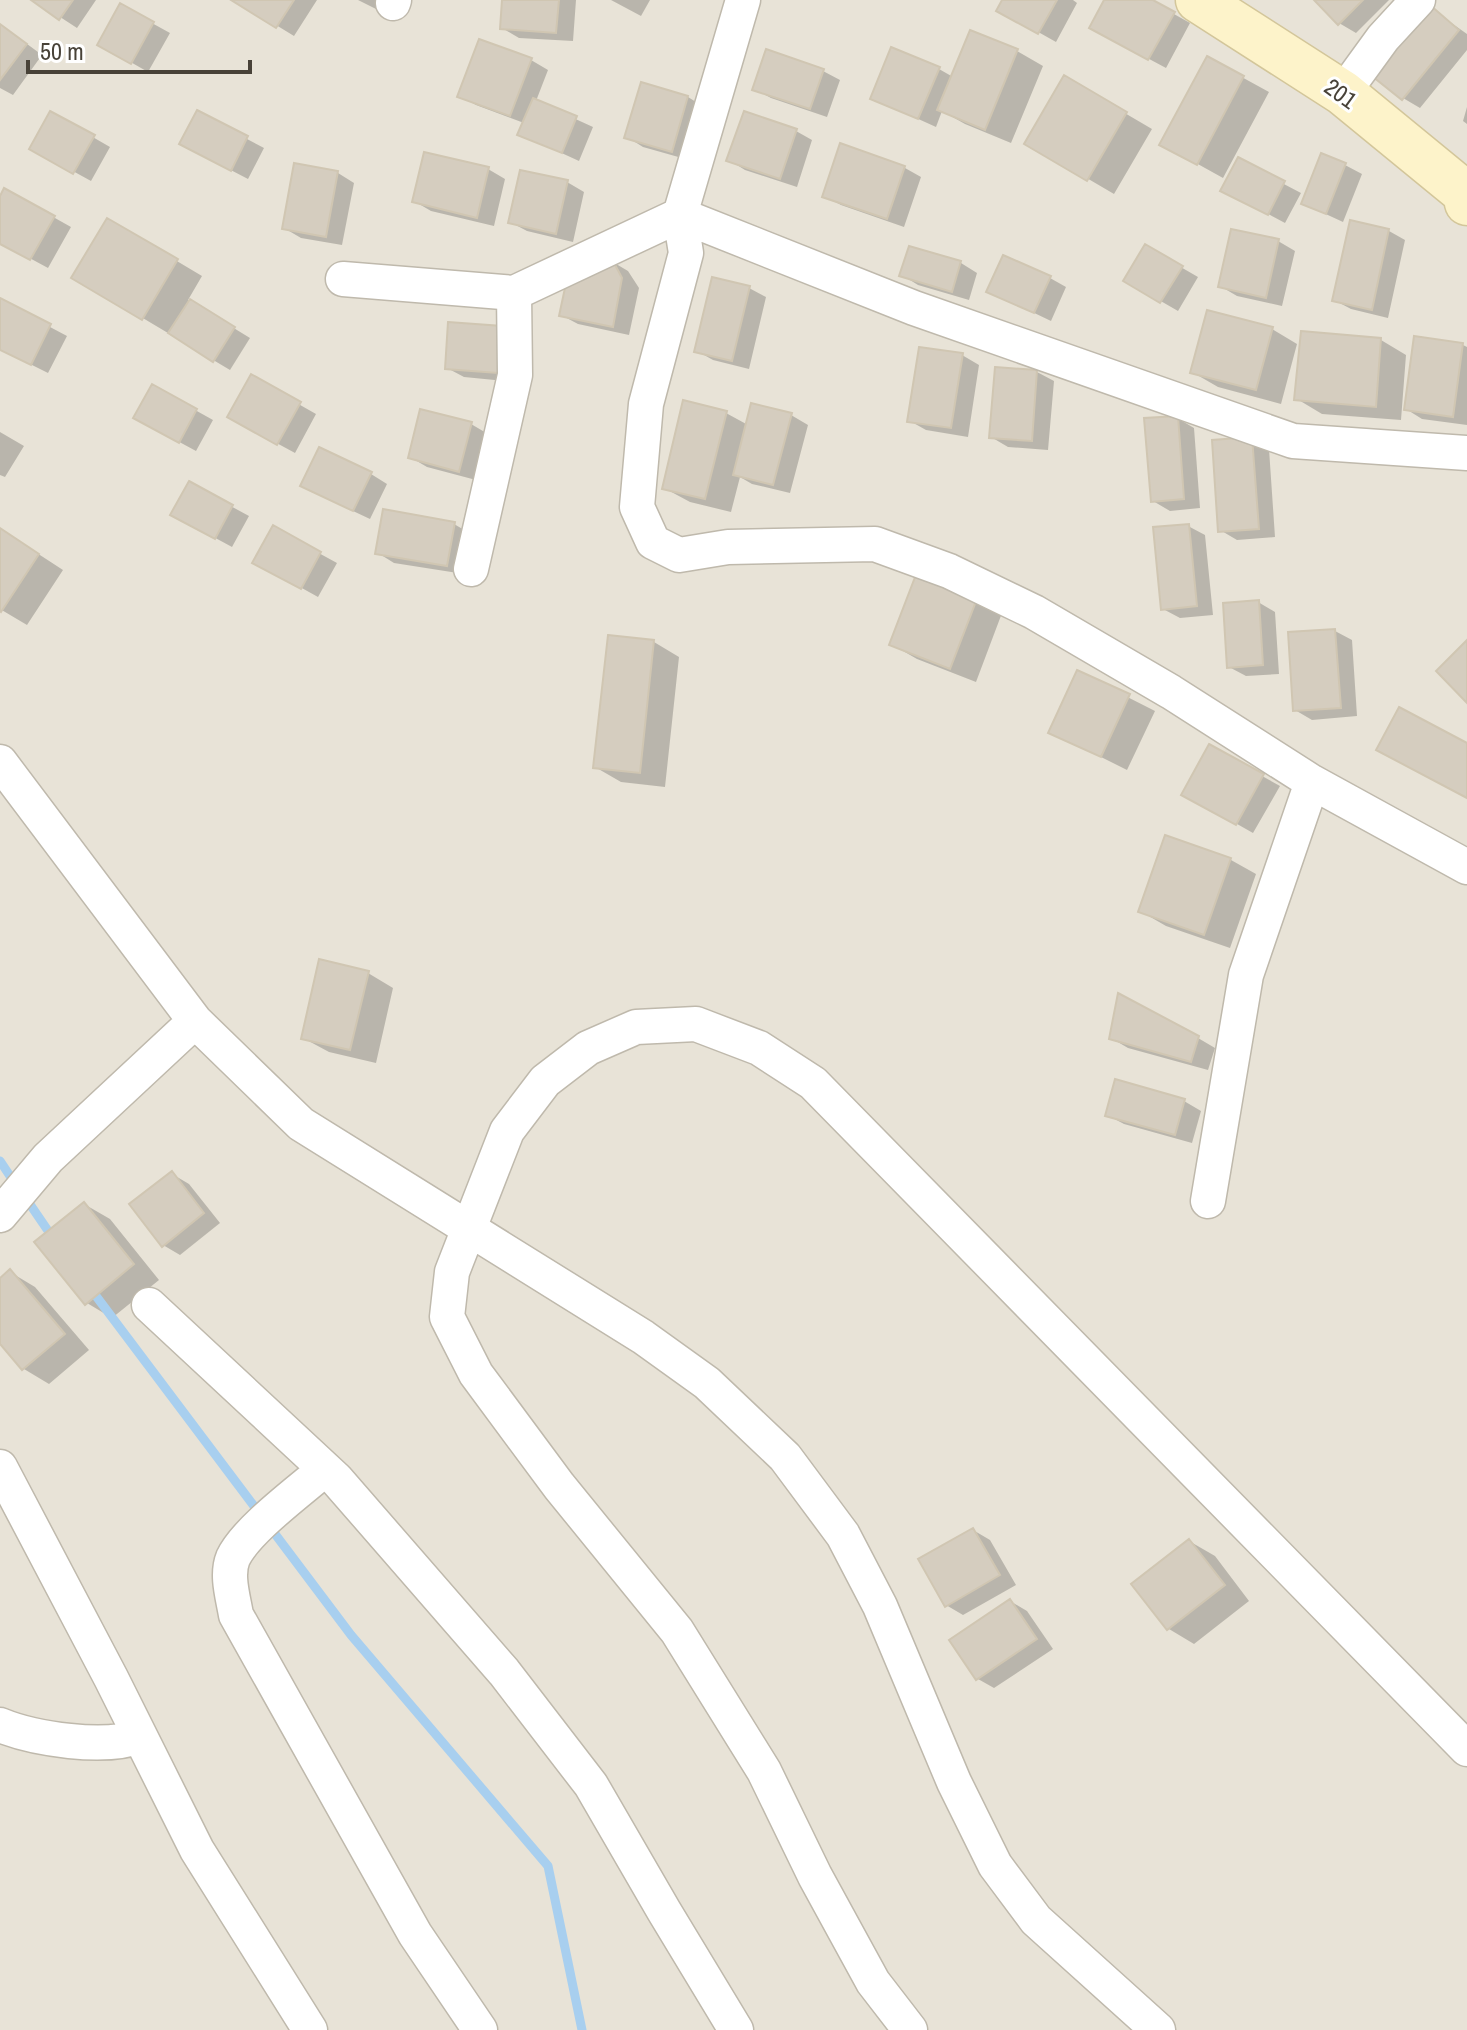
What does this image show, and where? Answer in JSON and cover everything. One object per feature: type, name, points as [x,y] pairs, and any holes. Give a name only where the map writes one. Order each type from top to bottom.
[{"type":"street","points":[[743,0],[680,215],[686,253],[646,404],[637,507],[653,542],[679,555],[728,547],[875,544],[934,565],[1034,612],[1171,692],[1312,782],[1467,867]]},
{"type":"street","name":"201","points":[[1198,0],[1343,93],[1466,197]]},
{"type":"street","points":[[1343,93],[1383,38],[1418,0]]},
{"type":"street","points":[[343,279],[514,293],[680,215],[914,308],[1293,441],[1467,453]]},
{"type":"street","points":[[471,569],[515,375],[514,293]]},
{"type":"street","points":[[0,762],[195,1021],[301,1124],[643,1337],[707,1383],[785,1457],[843,1535],[880,1606],[954,1782],[995,1865],[1036,1920],[1158,2030]]},
{"type":"street","points":[[1208,1201],[1246,975],[1312,782]]},
{"type":"street","points":[[0,1215],[48,1158],[195,1021]]},
{"type":"street","points":[[910,2030],[873,1982],[815,1876],[764,1771],[677,1631],[559,1486],[476,1374],[447,1317],[452,1272],[507,1131],[545,1081],[588,1048],[636,1027],[696,1024],[759,1048],[813,1083],[1467,1749]]},
{"type":"street","points":[[149,1305],[325,1469],[504,1672],[591,1785],[736,2030]]},
{"type":"street","points":[[0,1467],[197,1850],[310,2030]]},
{"type":"street","points":[[325,1469],[248,1537],[232,1559],[230,1585],[236,1615],[415,1934],[480,2030]]},
{"type":"street","points":[[0,1725],[86,1744],[128,1741],[140,1736]]},
{"type":"shaded area","points":[[0,0],[1467,0],[1467,2030],[0,2030]]},
{"type":"building","points":[[31,0],[73,0],[59,20]]},
{"type":"building","points":[[231,0],[294,0],[276,28]]},
{"type":"building","points":[[502,0],[559,0],[556,33],[500,29]]},
{"type":"building","points":[[1002,0],[1057,0],[1038,34],[996,11]]},
{"type":"building","points":[[1104,0],[1153,0],[1175,12],[1148,60],[1089,28]]},
{"type":"building","points":[[1314,0],[1363,0],[1338,25]]},
{"type":"building","points":[[120,3],[154,22],[131,64],[97,45]]},
{"type":"building","points":[[1430,5],[1459,30],[1402,100],[1372,76]]},
{"type":"building","points":[[0,24],[27,44],[0,80]]},
{"type":"building","points":[[970,30],[1018,49],[985,130],[937,110]]},
{"type":"building","points":[[479,39],[532,58],[510,116],[457,97]]},
{"type":"building","points":[[891,47],[940,67],[918,119],[870,99]]},
{"type":"building","points":[[766,49],[824,69],[810,109],[752,90]]},
{"type":"building","points":[[1207,56],[1244,76],[1197,165],[1159,145]]},
{"type":"building","points":[[1064,75],[1127,112],[1087,181],[1024,144]]},
{"type":"building","points":[[641,82],[688,96],[672,152],[624,138]]},
{"type":"building","points":[[533,98],[577,116],[562,153],[517,135]]},
{"type":"building","points":[[197,110],[248,136],[231,171],[179,144]]},
{"type":"building","points":[[50,111],[95,135],[73,174],[29,149]]},
{"type":"building","points":[[744,111],[797,129],[780,179],[726,161]]},
{"type":"building","points":[[840,143],[905,166],[887,219],[822,197]]},
{"type":"building","points":[[424,152],[489,167],[477,218],[412,202]]},
{"type":"building","points":[[1321,153],[1346,163],[1326,214],[1301,204]]},
{"type":"building","points":[[1238,157],[1285,181],[1268,215],[1220,191]]},
{"type":"building","points":[[294,163],[338,171],[326,237],[282,229]]},
{"type":"building","points":[[520,170],[568,180],[556,234],[508,223]]},
{"type":"building","points":[[4,188],[55,216],[30,260],[0,244],[0,196]]},
{"type":"building","points":[[107,218],[178,259],[142,320],[71,278]]},
{"type":"building","points":[[1350,220],[1389,229],[1372,310],[1332,301]]},
{"type":"building","points":[[1231,229],[1279,239],[1266,298],[1218,287]]},
{"type":"building","points":[[1145,244],[1183,266],[1160,303],[1123,281]]},
{"type":"building","points":[[909,246],[961,261],[952,292],[899,276]]},
{"type":"building","points":[[1003,255],[1051,276],[1034,313],[986,292]]},
{"type":"building","points":[[612,259],[622,278],[613,327],[559,316],[565,288]]},
{"type":"building","points":[[712,277],[750,286],[732,361],[694,352]]},
{"type":"building","points":[[0,298],[51,324],[31,365],[0,350]]},
{"type":"building","points":[[190,299],[235,327],[213,362],[168,333]]},
{"type":"building","points":[[1207,310],[1273,327],[1256,390],[1190,373]]},
{"type":"building","points":[[448,322],[502,326],[498,373],[445,369]]},
{"type":"building","points":[[1301,331],[1381,338],[1376,407],[1294,400]]},
{"type":"building","points":[[1414,336],[1463,343],[1453,417],[1404,410]]},
{"type":"building","points":[[919,347],[963,353],[951,428],[907,422]]},
{"type":"building","points":[[995,367],[1037,370],[1032,441],[989,438]]},
{"type":"building","points":[[251,374],[301,402],[277,445],[227,417]]},
{"type":"building","points":[[152,384],[197,409],[179,443],[133,418]]},
{"type":"building","points":[[683,400],[727,411],[705,499],[662,489]]},
{"type":"building","points":[[751,403],[792,413],[773,485],[733,475]]},
{"type":"building","points":[[420,409],[472,422],[459,472],[408,458]]},
{"type":"building","points":[[1178,416],[1184,499],[1151,502],[1144,418]]},
{"type":"building","points":[[1252,437],[1259,529],[1218,532],[1212,440]]},
{"type":"building","points":[[319,447],[372,472],[353,511],[300,486]]},
{"type":"building","points":[[189,481],[233,505],[215,539],[170,515]]},
{"type":"building","points":[[383,509],[455,522],[447,566],[375,554]]},
{"type":"building","points":[[1189,524],[1197,606],[1161,610],[1153,527]]},
{"type":"building","points":[[273,525],[321,552],[301,589],[252,563]]},
{"type":"building","points":[[0,528],[39,554],[1,612],[0,611]]},
{"type":"building","points":[[917,572],[978,596],[950,669],[889,645]]},
{"type":"building","points":[[1259,600],[1263,665],[1227,668],[1223,603]]},
{"type":"building","points":[[1335,629],[1341,708],[1293,711],[1288,632]]},
{"type":"building","points":[[608,635],[654,640],[640,773],[593,768]]},
{"type":"building","points":[[1467,640],[1467,703],[1436,671]]},
{"type":"building","points":[[1077,670],[1130,694],[1101,757],[1048,733]]},
{"type":"building","points":[[1399,707],[1467,743],[1467,798],[1376,750]]},
{"type":"building","points":[[1209,744],[1264,774],[1236,825],[1181,795]]},
{"type":"building","points":[[1165,835],[1231,858],[1204,935],[1138,912]]},
{"type":"building","points":[[319,959],[369,971],[350,1050],[301,1039]]},
{"type":"building","points":[[1118,993],[1199,1036],[1191,1062],[1109,1039]]},
{"type":"building","points":[[1115,1079],[1185,1099],[1175,1135],[1105,1116]]},
{"type":"building","points":[[172,1171],[204,1213],[162,1247],[129,1204]]},
{"type":"building","points":[[84,1202],[134,1264],[85,1305],[34,1242]]},
{"type":"building","points":[[10,1269],[65,1334],[22,1370],[0,1344],[0,1278]]},
{"type":"building","points":[[973,1528],[1000,1575],[945,1607],[918,1559]]},
{"type":"building","points":[[1189,1539],[1225,1585],[1167,1630],[1131,1584]]},
{"type":"building","points":[[1010,1599],[1037,1639],[976,1680],[949,1640]]},
{"type":"waterway","points":[[0,1161],[16,1185]]},
{"type":"waterway","points":[[25,1197],[55,1241]]},
{"type":"waterway","points":[[90,1288],[351,1635],[548,1866],[582,2030]]}]
